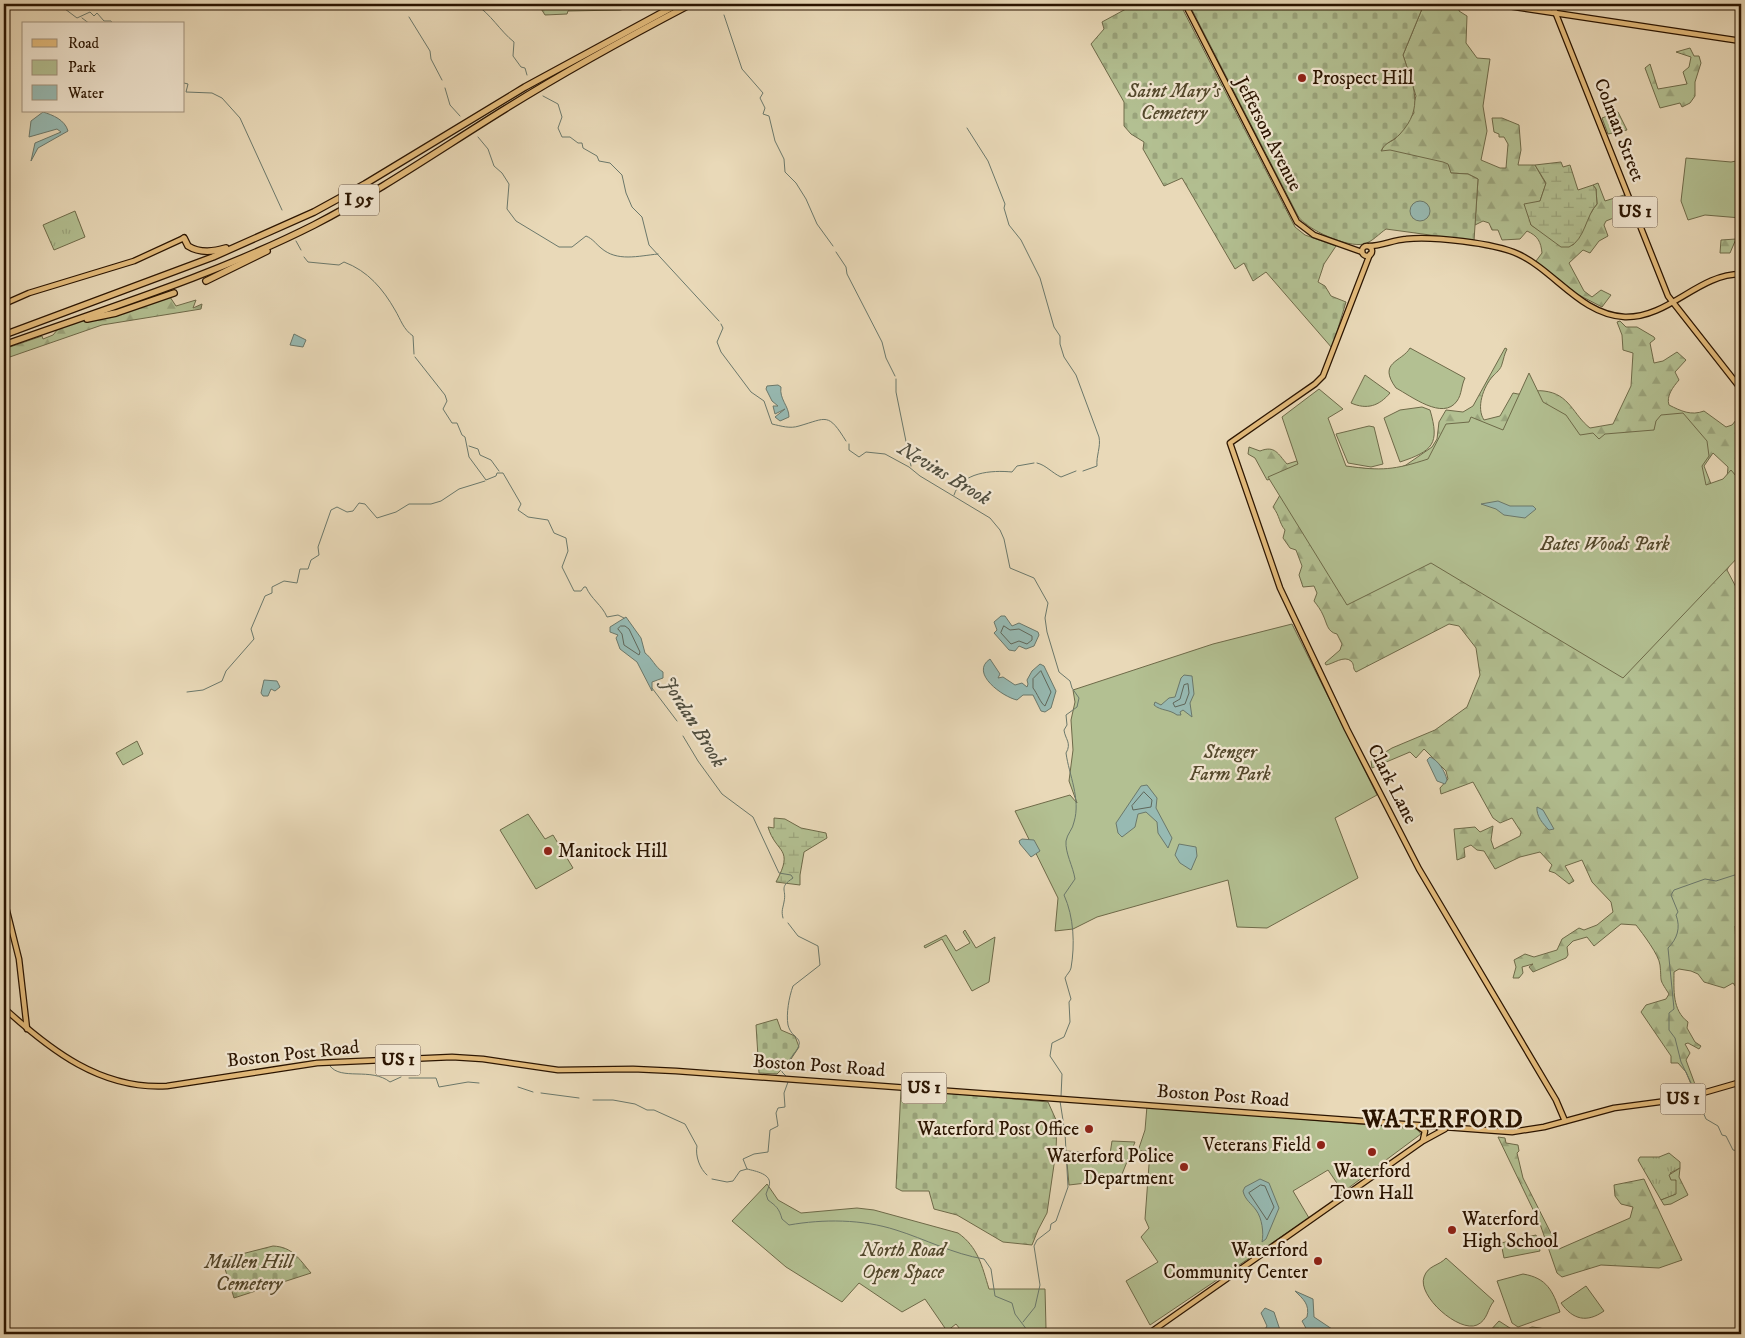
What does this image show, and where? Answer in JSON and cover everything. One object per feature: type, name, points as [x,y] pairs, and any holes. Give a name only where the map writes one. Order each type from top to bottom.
[{"type":"highway","name":"I 95","points":[[4,335],[213,257],[268,234],[346,194],[518,91],[678,4]]},
{"type":"highway","name":"I 95","points":[[4,345],[222,266],[314,225],[379,188],[520,100],[691,4]]},
{"type":"highway","points":[[206,282],[230,272],[314,225]]},
{"type":"highway","points":[[184,238],[191,248],[210,251],[268,234]]},
{"type":"highway","points":[[51,328],[116,313],[174,293]]},
{"type":"main road","name":"Jefferson Avenue","points":[[1185,4],[1297,222],[1314,235],[1352,247],[1362,253]]},
{"type":"main road","points":[[1495,4],[1741,41]]},
{"type":"main road","name":"Colman Street","points":[[1552,4],[1671,303],[1741,389]]},
{"type":"main road","points":[[4,304],[134,261],[184,238]]},
{"type":"main road","name":"Jefferson Avenue","points":[[1352,247],[1384,244],[1404,239],[1429,238],[1509,251],[1534,264],[1570,293],[1618,316],[1637,316],[1671,303],[1710,280],[1721,276],[1741,274]]},
{"type":"main road","name":"Jefferson Avenue","points":[[1370,253],[1384,244]]},
{"type":"main road","points":[[1365,266],[1362,253],[1367,246]]},
{"type":"main road","points":[[1365,266],[1370,253],[1367,246]]},
{"type":"main road","points":[[1362,253],[1370,253]]},
{"type":"main road","name":"Clark Lane","points":[[1365,266],[1323,376],[1315,384],[1230,443],[1280,588],[1347,729],[1419,869],[1552,1093],[1564,1121]]},
{"type":"main road","points":[[4,899],[19,959],[27,1029]]},
{"type":"main road","name":"Boston Post Road","points":[[4,1008],[27,1029],[88,1070],[111,1080],[145,1087],[167,1086],[317,1063],[452,1057],[483,1059],[558,1070],[645,1069],[785,1078],[1522,1132],[1614,1108],[1682,1099],[1741,1082]]},
{"type":"main road","points":[[1410,1124],[1424,1130],[1422,1141]]},
{"type":"main road","points":[[1151,1334],[1422,1141],[1448,1128]]},
{"type":"green space","points":[[538,4],[648,4],[620,10],[568,11],[567,14],[545,15]]},
{"type":"green space","name":"Saint Mary's Cemetery","points":[[1135,4],[1180,4],[1295,227],[1305,235],[1336,246],[1324,264],[1318,282],[1325,286],[1331,296],[1346,302],[1332,348],[1266,272],[1253,281],[1244,263],[1235,269],[1182,178],[1164,186],[1143,149],[1144,142],[1131,134],[1124,126],[1124,102],[1091,44],[1104,29],[1102,22]]},
{"type":"green space","points":[[1189,4],[1424,4],[1403,55],[1413,86],[1415,105],[1408,124],[1381,151],[1390,150],[1443,162],[1448,164],[1451,173],[1468,174],[1478,179],[1474,241],[1386,229],[1370,241],[1357,245],[1338,241],[1310,227],[1298,216]]},
{"type":"green space","points":[[1424,4],[1460,4],[1459,11],[1467,16],[1466,43],[1477,58],[1490,59],[1483,106],[1487,131],[1481,160],[1500,168],[1506,168],[1508,144],[1504,137],[1499,137],[1499,134],[1494,132],[1492,118],[1502,118],[1519,125],[1521,150],[1518,165],[1535,165],[1546,184],[1540,201],[1528,211],[1531,225],[1551,238],[1573,245],[1597,204],[1596,189],[1593,185],[1598,183],[1605,201],[1624,195],[1629,207],[1626,213],[1606,221],[1604,225],[1608,236],[1599,241],[1590,253],[1583,250],[1569,263],[1584,291],[1592,297],[1601,290],[1611,295],[1602,307],[1577,294],[1536,261],[1542,253],[1542,249],[1538,240],[1531,233],[1527,231],[1520,239],[1502,240],[1498,230],[1492,230],[1489,223],[1483,221],[1475,225],[1478,179],[1468,174],[1451,173],[1381,152],[1384,145],[1395,139],[1414,113],[1413,106],[1416,96],[1403,55]]},
{"type":"green space","points":[[1690,48],[1694,56],[1699,56],[1701,63],[1695,82],[1695,96],[1690,103],[1682,107],[1680,103],[1660,108],[1645,68],[1650,64],[1658,89],[1687,84],[1683,72],[1689,67],[1691,57],[1676,52]]},
{"type":"green space","points":[[1618,112],[1627,130],[1608,134],[1602,118]]},
{"type":"green space","points":[[1686,158],[1731,162],[1741,160],[1741,218],[1705,215],[1688,220],[1681,201]]},
{"type":"green space","points":[[1561,162],[1563,167],[1570,165],[1578,190],[1593,185],[1596,189],[1597,204],[1590,214],[1579,239],[1569,247],[1561,247],[1531,225],[1524,204],[1540,201],[1546,183],[1535,165]]},
{"type":"green space","points":[[75,211],[85,237],[54,250],[43,225]]},
{"type":"green space","points":[[1736,239],[1730,253],[1720,253],[1721,240]]},
{"type":"green space","points":[[170,297],[176,306],[196,300],[193,308],[202,304],[201,309],[102,325],[4,359],[4,349],[42,336],[43,339],[53,335],[58,329],[82,321]]},
{"type":"green space","points":[[1620,321],[1626,327],[1637,327],[1654,337],[1655,339],[1650,343],[1654,363],[1663,361],[1677,352],[1686,360],[1675,372],[1679,380],[1669,395],[1669,405],[1690,413],[1704,411],[1726,427],[1732,425],[1741,414],[1741,544],[1727,570],[1737,589],[1741,591],[1741,925],[1735,926],[1736,941],[1741,944],[1741,999],[1733,983],[1724,988],[1704,982],[1698,974],[1691,971],[1679,969],[1674,972],[1674,993],[1679,1012],[1688,1022],[1687,1028],[1695,1042],[1701,1046],[1699,1049],[1688,1043],[1685,1044],[1690,1053],[1686,1060],[1696,1087],[1693,1089],[1686,1072],[1678,1063],[1671,1063],[1671,1056],[1641,1012],[1646,1005],[1666,999],[1669,994],[1661,980],[1657,956],[1636,925],[1621,924],[1594,946],[1587,937],[1573,941],[1567,947],[1568,955],[1566,958],[1533,972],[1529,967],[1533,964],[1522,967],[1523,973],[1519,978],[1513,978],[1516,967],[1514,960],[1525,954],[1534,957],[1557,950],[1562,939],[1579,928],[1584,930],[1597,925],[1613,912],[1611,902],[1592,882],[1582,860],[1565,866],[1574,881],[1569,884],[1555,873],[1549,871],[1552,865],[1540,852],[1520,857],[1495,869],[1484,851],[1477,850],[1471,845],[1464,848],[1465,857],[1457,860],[1454,829],[1475,827],[1480,832],[1493,826],[1491,840],[1494,849],[1520,836],[1521,832],[1512,818],[1500,823],[1493,818],[1473,782],[1441,794],[1440,788],[1448,779],[1446,771],[1424,749],[1416,758],[1410,752],[1372,768],[1371,761],[1392,748],[1435,730],[1467,707],[1480,675],[1476,648],[1459,626],[1449,624],[1356,672],[1352,662],[1348,659],[1342,659],[1326,665],[1325,663],[1340,650],[1342,644],[1337,634],[1329,629],[1314,601],[1317,593],[1314,586],[1303,587],[1299,575],[1302,566],[1296,550],[1290,548],[1283,538],[1285,530],[1273,507],[1280,495],[1271,479],[1267,480],[1255,458],[1248,454],[1249,447],[1260,451],[1269,449],[1276,451],[1287,464],[1300,460],[1307,463],[1392,471],[1406,465],[1432,447],[1437,439],[1439,422],[1446,410],[1463,412],[1473,406],[1505,348],[1507,349],[1501,366],[1489,381],[1482,398],[1481,410],[1484,420],[1500,416],[1513,393],[1522,394],[1544,391],[1560,396],[1590,428],[1613,424],[1631,386],[1633,353],[1623,350],[1622,335],[1617,322]],"holes":[[[1713,453],[1728,467],[1727,478],[1722,482],[1711,484],[1704,466]]]},
{"type":"green space","points":[[1410,348],[1465,378],[1459,398],[1451,407],[1444,409],[1427,405],[1396,388],[1389,373],[1390,368]]},
{"type":"green space","name":"Bates Woods Park","points":[[1529,373],[1543,402],[1566,415],[1580,435],[1593,433],[1599,439],[1605,434],[1654,430],[1656,421],[1661,415],[1683,413],[1707,441],[1709,456],[1702,466],[1706,485],[1723,479],[1731,470],[1741,482],[1741,554],[1623,678],[1431,563],[1347,605],[1268,477],[1298,464],[1282,417],[1319,389],[1343,409],[1328,418],[1346,466],[1369,469],[1388,468],[1428,459],[1446,424],[1469,422],[1471,417],[1503,430]]},
{"type":"green space","points":[[1365,375],[1390,393],[1382,401],[1372,406],[1351,403]]},
{"type":"green space","points":[[1422,407],[1430,410],[1434,438],[1427,450],[1400,462],[1384,418],[1400,410]]},
{"type":"green space","points":[[1369,426],[1374,427],[1383,464],[1371,467],[1348,463],[1336,434]]},
{"type":"green space","name":"Stenger Farm Park","points":[[1292,624],[1377,795],[1335,818],[1358,878],[1267,928],[1237,927],[1228,880],[1097,917],[1073,929],[1055,931],[1058,898],[1015,811],[1070,795],[1077,803],[1069,781],[1073,750],[1071,720],[1075,702],[1073,690],[1213,644]]},
{"type":"green space","points":[[137,741],[143,754],[123,765],[116,753]]},
{"type":"green space","points":[[528,814],[545,839],[553,835],[573,868],[536,889],[500,830]]},
{"type":"green space","points":[[774,818],[785,819],[801,828],[826,833],[827,838],[804,852],[800,885],[776,882],[784,862],[784,856],[771,836],[768,827],[774,828]]},
{"type":"green space","points":[[965,930],[976,948],[995,937],[989,982],[972,991],[942,939],[925,948],[924,946],[946,935],[956,951],[970,943],[963,932]]},
{"type":"green space","points":[[777,1019],[781,1030],[795,1036],[799,1047],[789,1062],[777,1074],[759,1073],[756,1025]]},
{"type":"green space","points":[[901,1089],[1048,1102],[1057,1122],[1056,1151],[1047,1213],[1032,1245],[1003,1242],[957,1215],[934,1209],[929,1191],[902,1191],[896,1188]]},
{"type":"green space","points":[[1147,1106],[1417,1129],[1421,1134],[1343,1192],[1328,1170],[1293,1191],[1309,1218],[1150,1325],[1126,1281],[1158,1262],[1141,1237],[1149,1228],[1145,1219],[1150,1151],[1138,1151],[1145,1130]]},
{"type":"green space","points":[[1498,1137],[1505,1138],[1506,1143],[1518,1145],[1519,1151],[1517,1153],[1523,1178],[1559,1249],[1630,1218],[1633,1207],[1621,1204],[1615,1196],[1614,1185],[1644,1179],[1682,1260],[1659,1268],[1601,1265],[1562,1277],[1557,1273],[1540,1224]]},
{"type":"green space","points":[[1112,1141],[1135,1142],[1120,1179],[1069,1185],[1066,1151],[1110,1154]]},
{"type":"green space","points":[[1669,1153],[1680,1162],[1680,1168],[1670,1173],[1677,1182],[1678,1191],[1677,1194],[1661,1200],[1638,1160],[1640,1157],[1659,1157]]},
{"type":"green space","points":[[1680,1168],[1679,1177],[1688,1195],[1671,1204],[1664,1205],[1661,1200],[1676,1194],[1676,1180],[1671,1180],[1669,1175]]},
{"type":"green space","name":"North Road Open Space","points":[[767,1184],[778,1200],[801,1213],[857,1208],[874,1210],[958,1233],[965,1238],[975,1251],[989,1289],[1045,1289],[1046,1328],[1034,1334],[964,1334],[956,1324],[947,1331],[925,1299],[902,1312],[859,1283],[842,1302],[786,1267],[732,1221]]},
{"type":"green space","points":[[1536,1235],[1540,1251],[1504,1258],[1501,1243]]},
{"type":"green space","name":"Mullen Hill Cemetery","points":[[273,1246],[291,1251],[311,1273],[234,1298],[222,1259]]},
{"type":"green space","points":[[1446,1258],[1494,1301],[1481,1323],[1477,1325],[1460,1324],[1450,1318],[1433,1303],[1427,1294],[1424,1285],[1426,1273]]},
{"type":"green space","points":[[1523,1274],[1538,1279],[1548,1287],[1555,1298],[1560,1312],[1518,1327],[1512,1323],[1497,1281]]},
{"type":"green space","points":[[1586,1286],[1604,1311],[1592,1317],[1581,1318],[1570,1313],[1561,1303]]},
{"type":"green space","points":[[1499,1321],[1520,1332],[1532,1327],[1565,1334],[1487,1334]]},
{"type":"water","points":[[43,112],[55,116],[64,124],[68,131],[38,148],[31,161],[35,143],[61,132],[57,129],[29,137],[31,121]]},
{"type":"water","points":[[1420,201],[1427,204],[1430,211],[1427,218],[1420,221],[1413,218],[1410,211],[1413,204]]},
{"type":"water","points":[[294,334],[306,340],[303,347],[290,345]]},
{"type":"water","points":[[778,385],[781,387],[781,395],[789,417],[780,421],[775,417],[785,409],[775,414],[773,406],[778,406],[772,401],[766,389],[767,386]]},
{"type":"water","points":[[1498,501],[1510,506],[1533,506],[1536,509],[1525,518],[1504,515],[1496,509],[1481,504]]},
{"type":"water","points":[[1001,616],[1005,616],[1012,626],[1019,623],[1038,632],[1039,635],[1034,646],[1026,649],[1019,646],[1015,651],[1009,650],[994,633],[997,630],[994,622]]},
{"type":"water","points":[[626,617],[641,638],[645,653],[663,672],[663,678],[652,682],[652,691],[637,662],[620,649],[616,638],[618,635],[610,632],[610,627]]},
{"type":"water","points":[[990,659],[1000,674],[998,678],[1003,677],[1015,685],[1022,683],[1027,687],[1027,680],[1032,671],[1040,664],[1044,666],[1056,691],[1051,708],[1045,712],[1041,711],[1033,695],[1023,695],[1017,700],[990,684],[983,671]]},
{"type":"water","points":[[1184,675],[1192,676],[1194,694],[1190,703],[1192,717],[1183,710],[1180,712],[1181,715],[1177,715],[1154,705],[1155,702],[1161,705],[1169,698],[1175,697],[1181,678]]},
{"type":"water","points":[[264,680],[277,681],[280,687],[275,691],[271,689],[268,696],[263,696],[261,693]]},
{"type":"water","points":[[1430,757],[1443,770],[1447,780],[1445,784],[1437,781],[1427,760]]},
{"type":"water","points":[[1147,785],[1157,798],[1156,808],[1172,838],[1168,848],[1158,833],[1157,822],[1146,812],[1138,814],[1135,827],[1122,837],[1118,833],[1116,823],[1141,786]]},
{"type":"water","points":[[1537,807],[1543,810],[1554,829],[1549,830],[1542,822]]},
{"type":"water","points":[[1022,839],[1034,840],[1040,851],[1031,857],[1020,844],[1019,841]]},
{"type":"water","points":[[1179,844],[1196,847],[1197,856],[1191,870],[1180,863],[1175,855]]},
{"type":"water","points":[[1260,1179],[1269,1183],[1279,1208],[1266,1239],[1262,1242],[1263,1230],[1260,1217],[1245,1197],[1243,1191],[1245,1187]]},
{"type":"water","points":[[1295,1291],[1313,1299],[1314,1317],[1332,1329],[1335,1334],[1305,1334],[1307,1330],[1302,1321],[1307,1317],[1308,1309],[1305,1302]]},
{"type":"water","points":[[1265,1308],[1274,1312],[1280,1330],[1276,1334],[1262,1334],[1267,1326],[1261,1313]]},
{"type":"waterway","name":"Jordan Brook","points":[[64,4],[65,9],[77,18],[90,12],[94,16],[97,13],[104,21],[112,22]]},
{"type":"waterway","name":"Nevins Brook","points":[[475,4],[514,42],[513,56],[521,67],[525,68],[527,75]]},
{"type":"waterway","points":[[724,15],[742,69],[763,93],[760,98],[765,108],[763,114],[769,116],[775,141],[784,159],[785,172],[796,183],[806,199],[817,224],[833,246]]},
{"type":"waterway","points":[[409,17],[430,51],[431,59],[442,80]]},
{"type":"waterway","name":"Jordan Brook","points":[[82,18],[87,22]]},
{"type":"waterway","name":"Jordan Brook","points":[[185,83],[188,84],[186,92],[212,93],[222,98],[240,118],[282,210]]},
{"type":"waterway","points":[[445,88],[450,105],[460,116]]},
{"type":"waterway","name":"Nevins Brook","points":[[543,96],[558,104],[562,117],[558,128],[562,137],[570,137],[578,143],[582,143],[583,148],[597,156],[599,161],[610,163],[622,175],[626,193],[632,207],[642,217],[649,245],[719,321]]},
{"type":"waterway","points":[[967,128],[988,161],[1005,204],[1004,208],[1009,225],[1021,240],[1040,278],[1054,327],[1060,336],[1064,357],[1076,375],[1099,437],[1097,466],[1083,471]]},
{"type":"waterway","points":[[478,137],[488,149],[494,166],[502,173],[509,184],[507,209],[516,221],[559,247],[572,247],[586,236],[607,252],[621,257],[658,254]]},
{"type":"waterway","name":"Jordan Brook","points":[[296,241],[301,250]]},
{"type":"waterway","points":[[836,252],[846,267],[847,274],[882,342],[886,358],[895,376]]},
{"type":"waterway","name":"Jordan Brook","points":[[304,257],[308,262],[339,265],[344,262],[368,276],[385,295],[404,327],[413,336],[414,354]]},
{"type":"waterway","name":"Nevins Brook","points":[[721,324],[723,328],[717,342],[721,352],[751,392],[764,401],[772,424],[792,427],[821,420],[831,421],[846,441]]},
{"type":"waterway","name":"Jordan Brook","points":[[415,357],[445,395],[447,401],[443,409],[452,423],[457,423],[462,435],[465,437],[469,457],[486,480],[496,476],[497,473],[503,473],[521,504],[518,510],[528,517],[548,520],[554,533],[566,538],[568,551],[562,567],[574,591],[581,591],[586,587],[607,617],[618,615],[624,618]]},
{"type":"waterway","points":[[896,379],[896,392],[911,466]]},
{"type":"waterway","name":"Nevins Brook","points":[[849,444],[849,450],[859,457],[866,452],[885,454],[990,518],[1000,530],[1004,539],[1010,568],[1034,578],[1048,603],[1045,618],[1047,632],[1059,672],[1070,681],[1072,688],[1079,698],[1077,707],[1066,715],[1067,725],[1064,730],[1068,744],[1066,753],[1074,787],[1076,813],[1066,841],[1075,879],[1064,895],[1070,912],[1073,931],[1071,968],[1065,978],[1071,999],[1069,1002],[1070,1022],[1064,1037],[1052,1043],[1050,1056],[1062,1074],[1061,1097]]},
{"type":"waterway","name":"Jordan Brook","points":[[469,446],[478,449],[480,455],[491,460],[499,471]]},
{"type":"waterway","points":[[954,495],[963,481],[970,477],[987,472],[1012,472],[1017,466],[1034,463]]},
{"type":"waterway","points":[[1037,463],[1061,477],[1076,471]]},
{"type":"waterway","points":[[187,692],[203,690],[222,681],[226,671],[254,639],[251,629],[265,596],[272,593],[272,587],[284,581],[297,583],[300,569],[308,569],[311,560],[319,555],[318,547],[331,510],[337,507],[347,512],[353,511],[359,503],[365,504],[377,518],[396,512],[409,504],[431,504],[441,501],[459,489],[485,481]]},
{"type":"waterway","name":"Jordan Brook","points":[[652,688],[677,721]]},
{"type":"waterway","name":"Jordan Brook","points":[[683,736],[698,761],[722,794],[753,817],[779,873],[791,875],[793,878],[784,887],[783,918]]},
{"type":"waterway","points":[[1694,1089],[1681,1062],[1675,1038],[1669,1030],[1669,1013],[1674,1009],[1668,948],[1674,941],[1678,929],[1676,915],[1678,912],[1671,895],[1674,890],[1705,879],[1716,881],[1741,873]]},
{"type":"waterway","name":"Jordan Brook","points":[[788,923],[798,936],[818,946],[820,965],[793,986],[789,1000],[787,1021],[790,1030],[799,1041],[799,1045],[790,1060],[782,1064],[782,1072],[788,1078]]},
{"type":"waterway","points":[[330,1066],[341,1073],[374,1075],[390,1082],[401,1077]]},
{"type":"waterway","points":[[409,1078],[436,1078],[439,1087],[468,1082],[479,1083]]},
{"type":"waterway","name":"Jordan Brook","points":[[788,1082],[784,1093],[785,1107],[778,1108],[776,1113],[778,1126],[770,1130],[768,1152],[754,1154],[743,1159],[747,1169],[766,1176],[770,1182],[766,1194],[768,1200],[780,1212],[782,1219],[789,1225],[842,1221],[883,1226],[950,1250],[984,1259],[991,1269],[995,1296],[1012,1303],[1015,1314],[1030,1334]]},
{"type":"waterway","points":[[518,1087],[533,1092]]},
{"type":"waterway","points":[[541,1093],[579,1098]]},
{"type":"waterway","points":[[593,1100],[613,1100],[635,1104],[685,1124],[697,1146],[697,1158],[700,1166],[707,1175]]},
{"type":"waterway","name":"Nevins Brook","points":[[1023,1322],[1035,1307],[1040,1285],[1034,1246],[1037,1240],[1050,1230],[1051,1224],[1056,1221],[1068,1187],[1065,1133],[1060,1101]]},
{"type":"waterway","points":[[1699,1103],[1706,1119],[1718,1126],[1733,1150],[1739,1151],[1741,1157]]},
{"type":"waterway","points":[[712,1179],[727,1182],[733,1181],[740,1171],[747,1169]]},
{"type":"place","name":"Prospect Hill","points":[[1302,78]]},
{"type":"place","name":"Manitock Hill","points":[[548,851]]},
{"type":"place","name":"Waterford Post Office","points":[[1089,1129]]},
{"type":"place","name":"Veterans Field","points":[[1321,1145]]},
{"type":"place","name":"Waterford Town Hall","points":[[1372,1152]]},
{"type":"place","name":"Waterford Police Department","points":[[1184,1167]]},
{"type":"place","name":"Waterford High School","points":[[1452,1230]]},
{"type":"place","name":"Waterford Community Center","points":[[1318,1261]]},
{"type":"district","name":"WATERFORD","points":[[1443,1120]]}]
